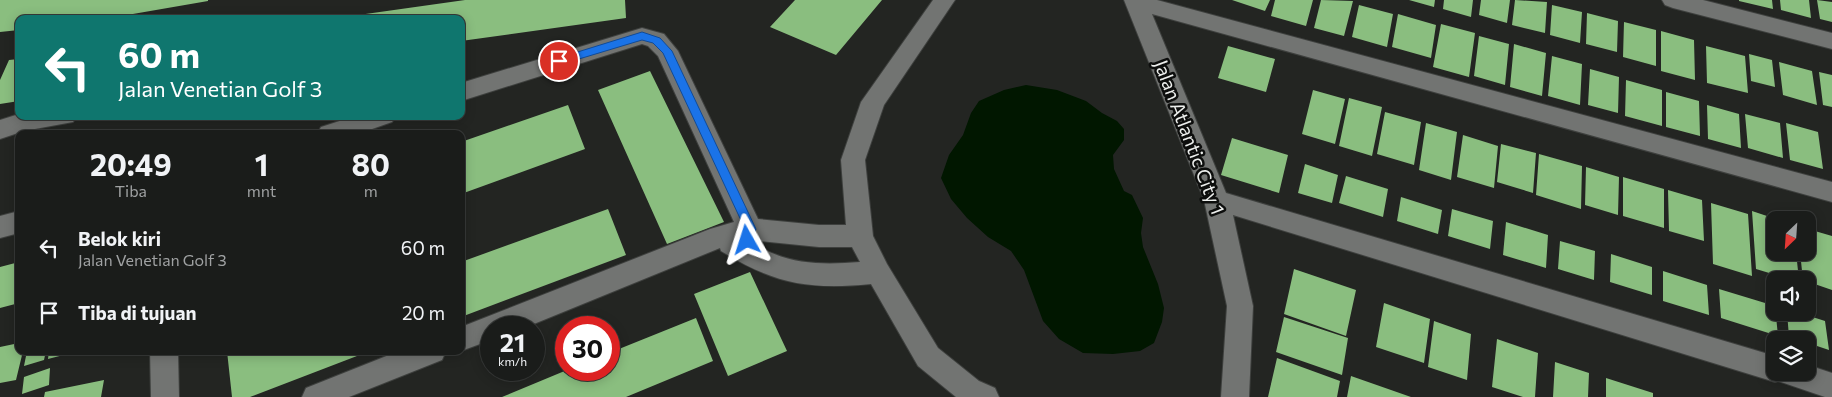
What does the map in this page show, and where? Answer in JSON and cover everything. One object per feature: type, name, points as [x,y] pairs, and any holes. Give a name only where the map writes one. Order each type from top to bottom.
[{"type":"street","points":[[944,0],[873,102],[853,160],[860,236],[878,272],[928,357],[970,390],[985,397]]},
{"type":"street","points":[[1673,0],[1832,41]]},
{"type":"street","points":[[1136,1],[1832,192]]},
{"type":"street","name":"Jalan Atlantic City 1","points":[[1136,1],[1218,200],[1240,306],[1235,397]]},
{"type":"street","points":[[465,91],[642,36],[656,40],[667,51],[747,240],[766,263],[791,271],[822,276],[878,272]]},
{"type":"street","points":[[465,77],[526,71]]},
{"type":"street","points":[[0,130],[9,125],[35,120]]},
{"type":"street","points":[[341,130],[372,120]]},
{"type":"street","points":[[1218,200],[1766,365]]},
{"type":"street","points":[[0,227],[15,223]]},
{"type":"street","points":[[521,316],[719,237],[747,240],[860,236]]},
{"type":"street","points":[[465,338],[480,332]]},
{"type":"street","points":[[164,355],[165,397]]},
{"type":"street","points":[[316,397],[422,355]]},
{"type":"street","points":[[1816,381],[1832,386]]},
{"type":"shaded area","points":[[1026,85],[1057,90],[1086,101],[1117,121],[1124,129],[1124,140],[1113,155],[1114,169],[1124,191],[1132,195],[1143,218],[1141,233],[1143,247],[1158,284],[1164,308],[1162,322],[1154,343],[1140,351],[1113,354],[1083,353],[1059,339],[1043,321],[1024,270],[1011,251],[988,237],[967,218],[951,199],[941,178],[949,155],[963,135],[971,113],[979,101],[1004,90]]},
{"type":"building","points":[[0,0],[208,0],[127,15],[15,15],[15,30],[0,32]]},
{"type":"building","points":[[465,0],[625,0],[626,18],[465,40],[465,15],[358,15]]},
{"type":"building","points":[[795,0],[882,0],[836,55],[770,27]]},
{"type":"building","points":[[1232,0],[1270,0],[1265,11]]},
{"type":"building","points":[[1275,0],[1313,0],[1306,26],[1271,16]]},
{"type":"building","points":[[1321,0],[1353,1],[1344,36],[1314,28]]},
{"type":"building","points":[[1409,0],[1435,0],[1434,7]]},
{"type":"building","points":[[1444,0],[1473,0],[1471,17],[1443,9]]},
{"type":"building","points":[[1481,0],[1510,0],[1507,23],[1479,15]]},
{"type":"building","points":[[1515,0],[1547,2],[1545,33],[1512,25]]},
{"type":"building","points":[[1772,0],[1773,9],[1739,1]]},
{"type":"building","points":[[1780,0],[1809,0],[1811,18],[1781,10]]},
{"type":"building","points":[[1817,0],[1832,2],[1832,22],[1820,19]]},
{"type":"building","points":[[1359,5],[1393,14],[1387,47],[1352,37]]},
{"type":"building","points":[[1552,5],[1582,12],[1580,43],[1550,35]]},
{"type":"building","points":[[1587,13],[1618,21],[1617,52],[1586,44]]},
{"type":"building","points":[[1398,14],[1436,25],[1431,58],[1392,47]]},
{"type":"building","points":[[1624,22],[1656,30],[1656,66],[1623,57]]},
{"type":"building","points":[[1441,24],[1475,33],[1469,77],[1433,67]]},
{"type":"building","points":[[1661,31],[1694,40],[1695,80],[1661,71]]},
{"type":"building","points":[[1479,36],[1509,44],[1505,85],[1474,76]]},
{"type":"building","points":[[1514,44],[1546,53],[1542,96],[1510,87]]},
{"type":"building","points":[[1228,46],[1275,59],[1266,92],[1218,78]]},
{"type":"building","points":[[1706,46],[1745,56],[1748,93],[1707,83]]},
{"type":"building","points":[[1749,54],[1772,60],[1775,87],[1751,81]]},
{"type":"building","points":[[1552,56],[1582,64],[1580,105],[1548,96]]},
{"type":"building","points":[[15,59],[15,102],[0,104],[0,80],[9,60]]},
{"type":"building","points":[[1779,62],[1812,71],[1817,105],[1783,95]]},
{"type":"building","points":[[1590,69],[1619,77],[1618,113],[1588,105]]},
{"type":"building","points":[[650,71],[724,222],[667,244],[598,90]]},
{"type":"building","points":[[1819,72],[1832,75],[1832,107],[1823,105]]},
{"type":"building","points":[[1626,80],[1662,90],[1662,126],[1625,116]]},
{"type":"building","points":[[1313,90],[1345,99],[1335,144],[1302,134]]},
{"type":"building","points":[[1666,92],[1699,101],[1700,136],[1666,127]]},
{"type":"building","points":[[1349,98],[1382,107],[1372,156],[1339,146]]},
{"type":"building","points":[[568,105],[585,149],[465,193],[465,141]]},
{"type":"building","points":[[1707,105],[1739,114],[1741,148],[1708,139]]},
{"type":"building","points":[[1385,112],[1421,122],[1414,165],[1377,154]]},
{"type":"building","points":[[1745,114],[1780,123],[1783,158],[1748,148]]},
{"type":"building","points":[[1426,123],[1457,132],[1451,180],[1419,170]]},
{"type":"building","points":[[1786,123],[1818,132],[1823,169],[1790,160]]},
{"type":"building","points":[[1463,135],[1498,146],[1494,188],[1457,177]]},
{"type":"building","points":[[1232,138],[1288,155],[1279,193],[1221,175]]},
{"type":"building","points":[[1501,144],[1536,153],[1533,193],[1497,182]]},
{"type":"building","points":[[1539,154],[1582,166],[1581,209],[1536,195]]},
{"type":"building","points":[[1305,164],[1338,175],[1332,203],[1298,193]]},
{"type":"building","points":[[1586,167],[1619,177],[1618,215],[1585,205]]},
{"type":"building","points":[[1346,176],[1388,189],[1383,217],[1339,203]]},
{"type":"building","points":[[1623,177],[1664,189],[1664,228],[1623,216]]},
{"type":"building","points":[[1668,190],[1702,200],[1704,241],[1669,231]]},
{"type":"building","points":[[1401,197],[1442,210],[1438,234],[1397,221]]},
{"type":"building","points":[[1711,203],[1748,214],[1752,276],[1713,264]]},
{"type":"building","points":[[608,209],[626,255],[465,315],[465,261]]},
{"type":"building","points":[[1452,209],[1493,221],[1490,249],[1448,236]]},
{"type":"building","points":[[1752,211],[1766,216],[1766,261],[1797,261],[1798,271],[1766,272],[1756,269]]},
{"type":"building","points":[[1506,222],[1548,235],[1546,268],[1503,255]]},
{"type":"building","points":[[1816,231],[1832,236],[1832,290],[1816,284],[1816,271],[1802,271],[1801,261],[1816,261]]},
{"type":"building","points":[[1560,241],[1595,251],[1594,280],[1558,269]]},
{"type":"building","points":[[1611,254],[1652,267],[1652,295],[1610,282]]},
{"type":"building","points":[[15,263],[15,304],[0,308],[0,267]]},
{"type":"building","points":[[1294,269],[1356,290],[1346,336],[1284,314]]},
{"type":"building","points":[[1663,271],[1707,285],[1709,315],[1663,301]]},
{"type":"building","points":[[750,272],[787,351],[728,376],[694,294]]},
{"type":"building","points":[[1719,289],[1766,303],[1766,321],[1776,321],[1778,331],[1766,332],[1721,318]]},
{"type":"building","points":[[1384,303],[1430,319],[1424,363],[1376,347]]},
{"type":"building","points":[[1284,317],[1348,338],[1342,375],[1276,352]]},
{"type":"building","points":[[696,318],[713,361],[626,397],[502,397],[541,381],[545,381],[545,379],[555,375],[555,381],[620,381],[620,349]]},
{"type":"building","points":[[1816,318],[1825,321],[1829,350],[1816,346],[1816,331],[1789,331],[1788,321],[1816,321]]},
{"type":"building","points":[[1434,321],[1471,334],[1467,380],[1428,367]]},
{"type":"building","points":[[1497,339],[1538,353],[1535,397],[1523,397],[1492,387]]},
{"type":"building","points":[[15,344],[15,355],[22,355],[16,380],[0,383],[0,347]]},
{"type":"building","points":[[26,355],[45,355],[44,360],[24,366]]},
{"type":"building","points":[[48,355],[63,355],[48,359]]},
{"type":"building","points":[[227,355],[360,355],[250,397],[232,397]]},
{"type":"building","points":[[1277,358],[1340,381],[1337,397],[1268,397]]},
{"type":"building","points":[[1555,362],[1589,373],[1588,397],[1553,397]]},
{"type":"building","points":[[50,368],[49,385],[22,394],[24,377]]},
{"type":"building","points":[[1351,376],[1411,397],[1347,397]]},
{"type":"building","points":[[1606,378],[1653,393],[1653,397],[1606,397]]},
{"type":"building","points":[[104,380],[101,397],[44,397],[45,392]]},
{"type":"route","points":[[559,61],[642,36],[656,40],[667,51],[750,229],[747,240]]}]
